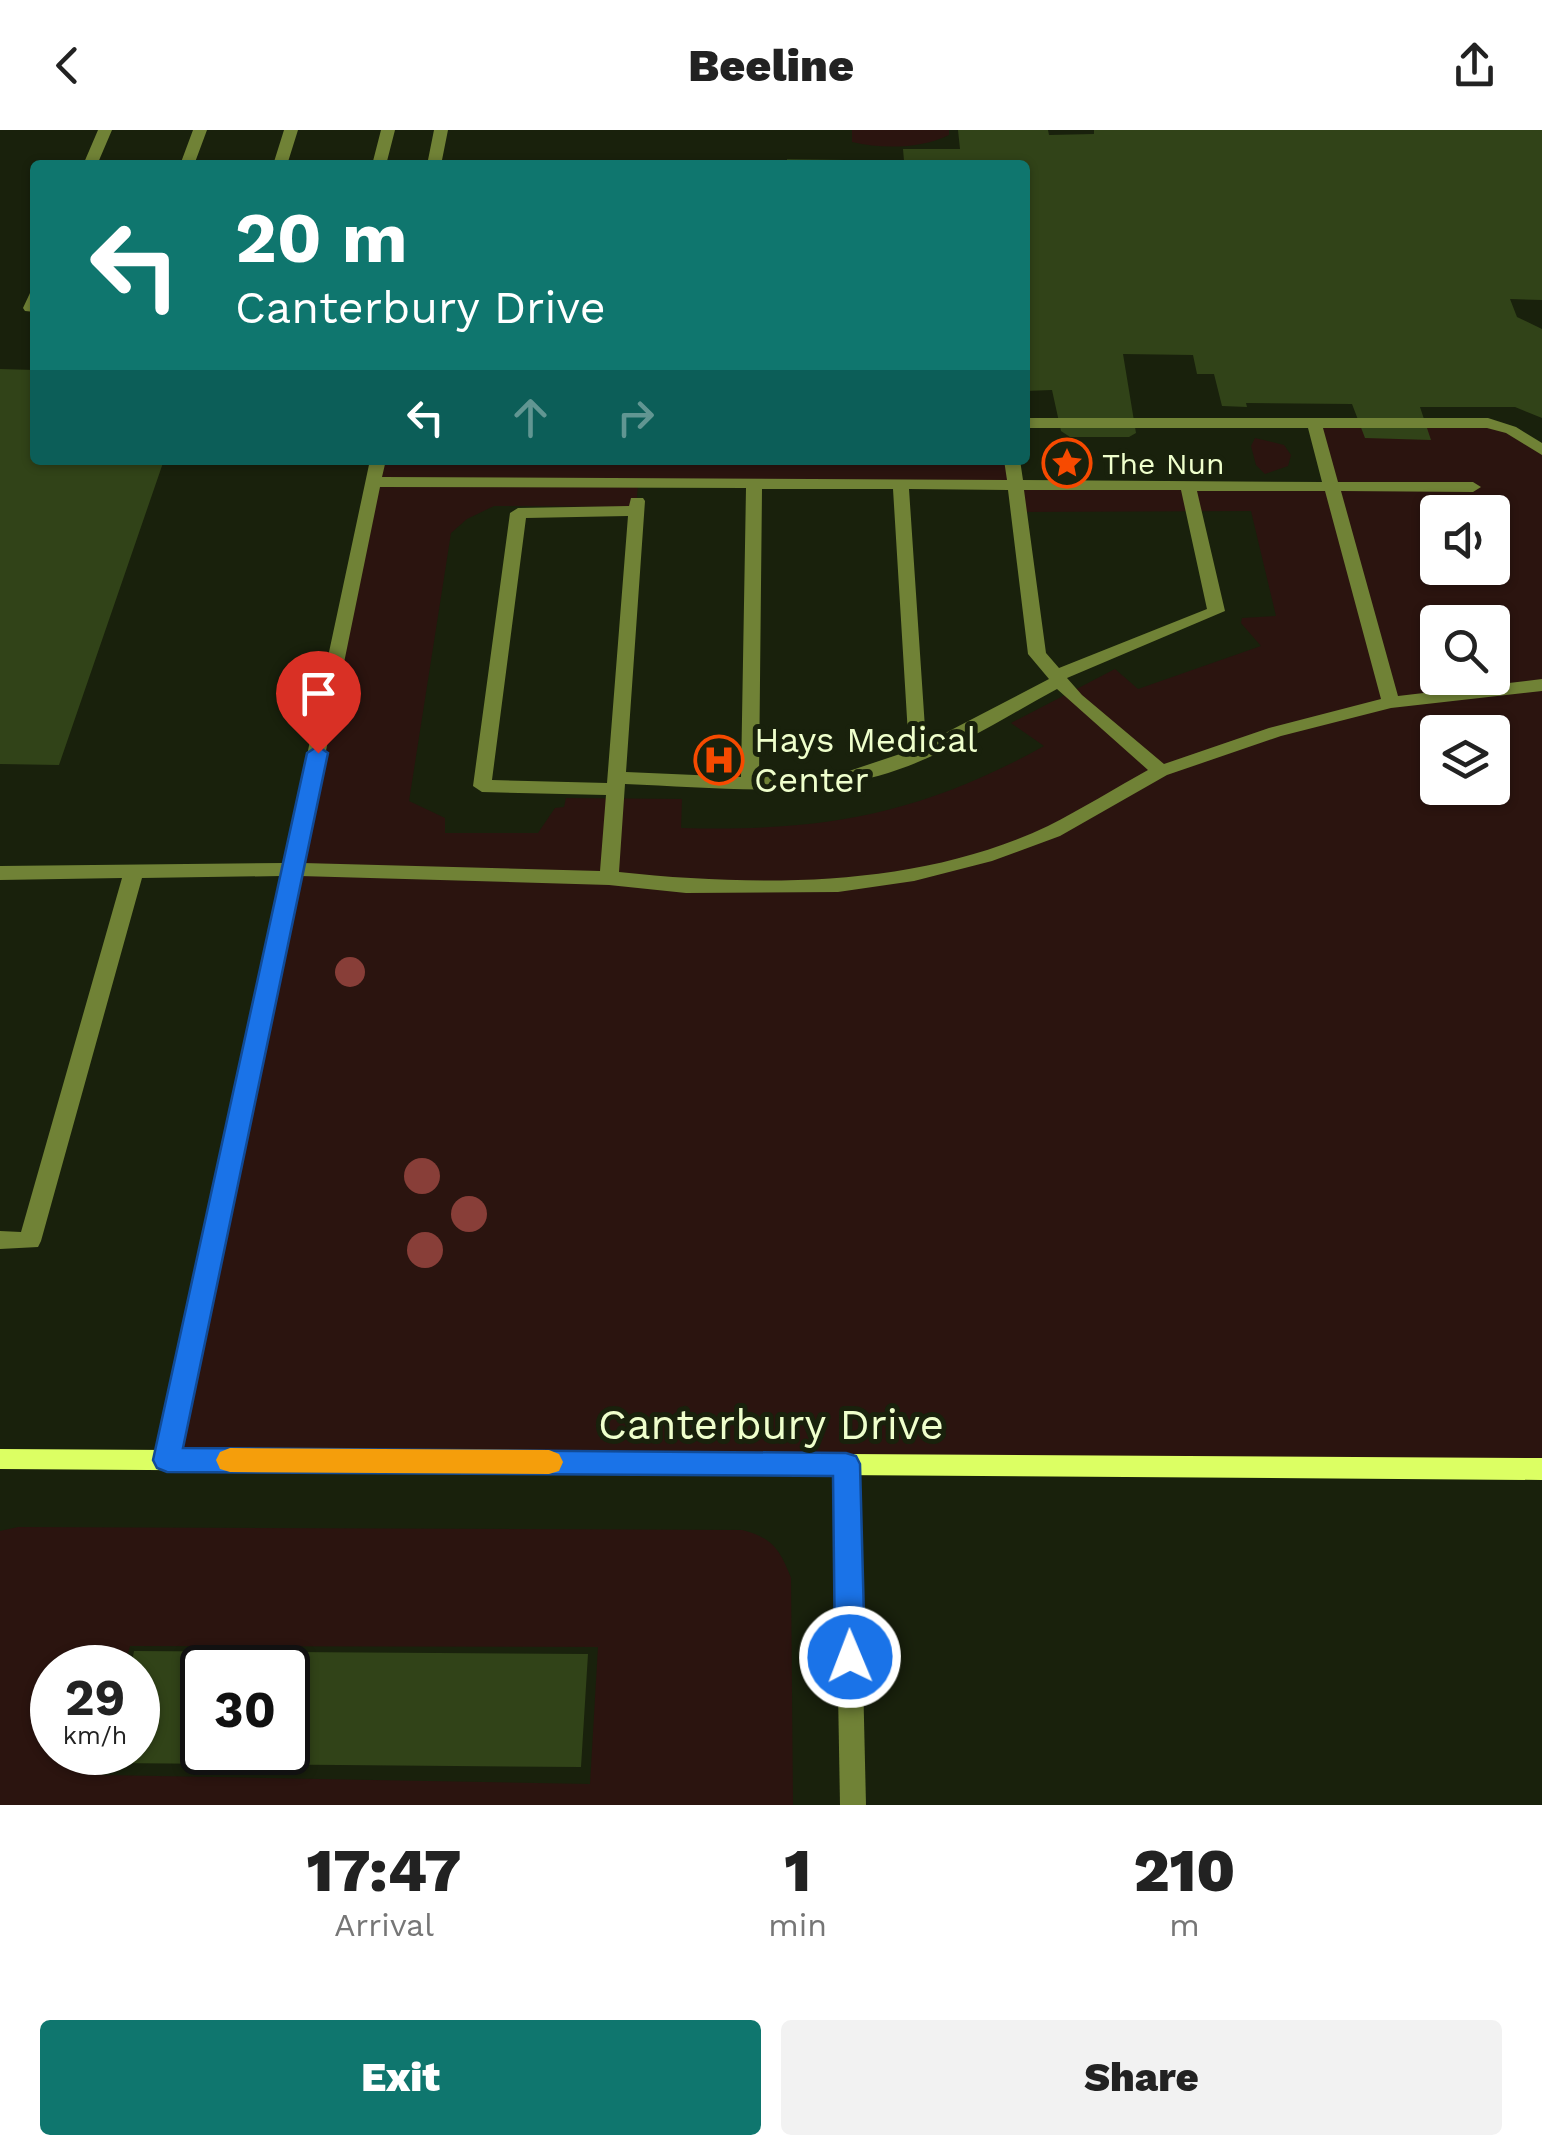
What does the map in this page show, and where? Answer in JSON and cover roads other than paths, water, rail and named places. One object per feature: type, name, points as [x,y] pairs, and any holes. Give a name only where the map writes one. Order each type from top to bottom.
[{"type":"main road","name":"Canterbury Drive","points":[[0,1459],[1542,1469]]},
{"type":"street","points":[[92,160],[105,130]]},
{"type":"street","points":[[188,160],[200,130]]},
{"type":"street","points":[[282,160],[291,130]]},
{"type":"street","points":[[380,160],[388,130]]},
{"type":"street","points":[[435,160],[441,130]]},
{"type":"street","points":[[1314,422],[1391,702]]},
{"type":"street","points":[[1030,423],[1488,422],[1511,430],[1542,450]]},
{"type":"street","points":[[167,1460],[377,465]]},
{"type":"street","points":[[1013,465],[1037,654],[1160,771]]},
{"type":"street","points":[[375,482],[1473,487]]},
{"type":"street","points":[[609,878],[638,484]]},
{"type":"street","points":[[750,781],[754,484]]},
{"type":"street","points":[[901,484],[918,753]]},
{"type":"street","points":[[636,511],[518,513],[482,786],[854,776],[918,753],[1058,678],[1216,610],[1188,486]]},
{"type":"street","points":[[0,873],[293,869],[609,878],[686,886],[838,885],[914,874],[986,856],[1052,831],[1160,771],[1274,732],[1391,702],[1542,685]]},
{"type":"street","points":[[0,1240],[30,1241],[133,874]]},
{"type":"street","points":[[846,1464],[854,1805]]},
{"type":"place","name":"The Nun","points":[[1067,463]]},
{"type":"place","name":"Hays Medical Center","points":[[719,760]]}]
